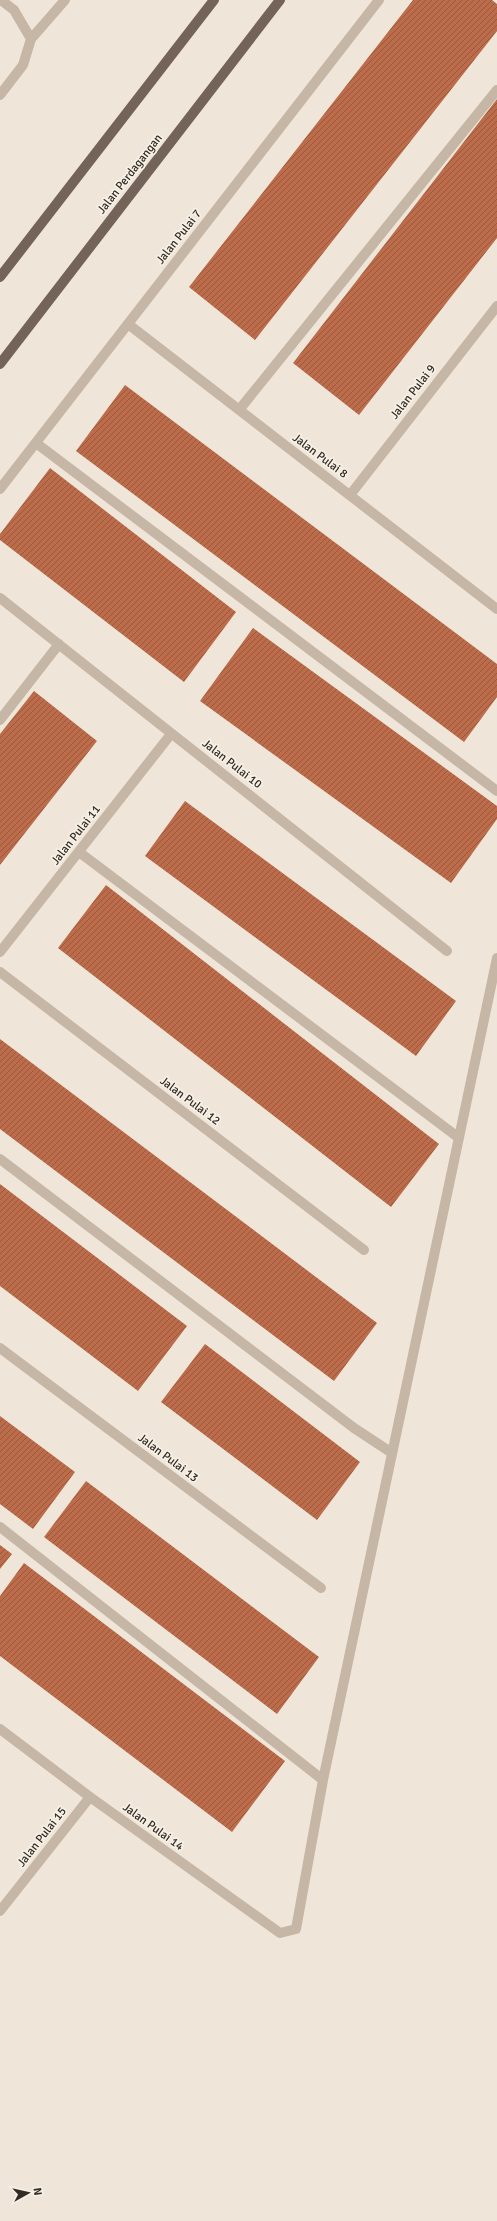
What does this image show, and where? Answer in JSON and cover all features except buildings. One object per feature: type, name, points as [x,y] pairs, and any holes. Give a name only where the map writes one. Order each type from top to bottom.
[{"type":"main road","points":[[0,278],[214,0]]},
{"type":"main road","name":"Jalan Perdagangan","points":[[0,364],[280,0]]},
{"type":"street","points":[[1,0],[14,10],[31,39]]},
{"type":"street","points":[[0,95],[23,65],[31,39],[65,0]]},
{"type":"street","name":"Jalan Pulai 7","points":[[0,490],[379,0]]},
{"type":"street","points":[[239,410],[497,90]]},
{"type":"street","name":"Jalan Pulai 9","points":[[350,495],[497,306]]},
{"type":"street","name":"Jalan Pulai 8","points":[[128,324],[497,609]]},
{"type":"street","points":[[36,443],[497,790]]},
{"type":"street","name":"Jalan Pulai 10","points":[[0,598],[447,951]]},
{"type":"street","points":[[0,720],[59,644]]},
{"type":"street","name":"Jalan Pulai 11","points":[[0,952],[172,734]]},
{"type":"street","points":[[79,852],[459,1138]]},
{"type":"street","points":[[0,1527],[323,1780],[497,958]]},
{"type":"street","name":"Jalan Pulai 12","points":[[0,972],[364,1250]]},
{"type":"street","points":[[0,1159],[354,1428],[392,1453]]},
{"type":"street","name":"Jalan Pulai 13","points":[[0,1348],[321,1588]]},
{"type":"street","name":"Jalan Pulai 14","points":[[0,1729],[90,1797],[280,1934],[296,1929],[323,1780]]},
{"type":"street","name":"Jalan Pulai 15","points":[[0,1911],[90,1797]]}]
